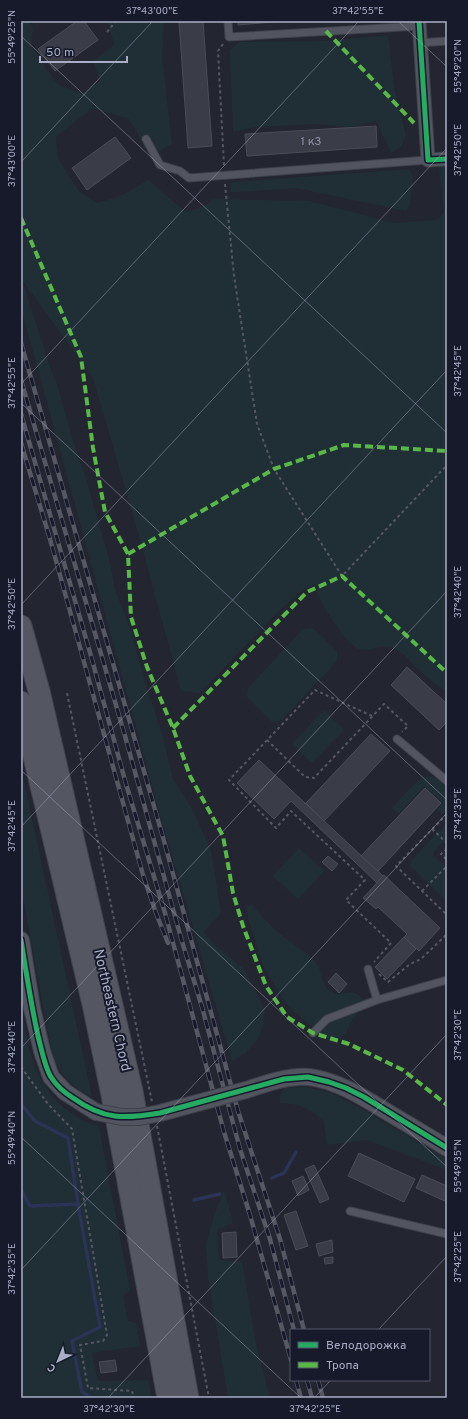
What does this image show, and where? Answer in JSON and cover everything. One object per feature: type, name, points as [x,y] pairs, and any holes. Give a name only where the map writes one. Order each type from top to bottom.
[{"type":"main road","name":"Northeastern Chord","points":[[21,626],[39,691],[132,1091],[188,1398]]},
{"type":"main road","name":"Northeastern Chord","points":[[21,702],[93,1004],[112,1095],[168,1398]]},
{"type":"street","points":[[419,24],[428,160],[447,159]]},
{"type":"street","points":[[21,940],[32,1008],[42,1051],[51,1077],[65,1092],[96,1112],[122,1117],[140,1117],[160,1113],[284,1079],[308,1077],[346,1088],[364,1097],[447,1148]]},
{"type":"lane","points":[[228,21],[229,37],[419,24]]},
{"type":"lane","points":[[420,43],[447,41]]},
{"type":"lane","points":[[146,139],[160,165],[180,171],[189,178],[428,160]]},
{"type":"lane","points":[[396,739],[447,781]]},
{"type":"lane","points":[[369,967],[377,1000]]},
{"type":"lane","points":[[313,1033],[327,1019],[377,1000],[447,980]]},
{"type":"lane","points":[[350,1211],[447,1234]]},
{"type":"path","points":[[107,32],[116,21]]},
{"type":"path","points":[[229,37],[218,51],[224,176],[234,276],[257,424],[274,469],[342,576],[447,465]]},
{"type":"path","points":[[372,716],[315,690],[229,780],[276,828],[291,812],[365,880],[346,900],[391,943],[369,967],[388,982],[410,964],[421,959],[447,934]]},
{"type":"path","points":[[67,693],[153,1107]]},
{"type":"path","points":[[267,740],[305,777],[314,778],[384,704],[408,726],[396,739]]},
{"type":"path","points":[[447,814],[396,866],[447,916]]},
{"type":"path","points":[[432,829],[447,843]]},
{"type":"path","points":[[447,849],[441,854],[447,860]]},
{"type":"path","points":[[422,891],[447,866]]},
{"type":"path","points":[[21,1067],[48,1104],[72,1130],[107,1335],[103,1341],[80,1346],[88,1388],[132,1391],[134,1398]]},
{"type":"path","points":[[156,1122],[209,1398]]},
{"type":"shaded area","points":[[21,21],[29,21],[33,28],[31,46],[57,84],[83,94],[100,80],[93,61],[114,45],[108,21],[164,21],[162,58],[172,144],[150,156],[129,119],[92,108],[56,137],[58,159],[80,193],[98,203],[123,195],[148,180],[186,212],[205,206],[213,199],[309,201],[394,223],[437,220],[444,213],[439,167],[447,166],[447,692],[426,677],[405,656],[395,649],[386,646],[364,650],[355,647],[338,628],[320,599],[315,584],[304,589],[278,612],[200,693],[181,691],[139,536],[93,378],[22,280],[51,370],[57,384],[71,434],[87,482],[110,562],[115,590],[130,627],[144,679],[162,733],[173,779],[192,809],[211,850],[221,913],[203,932],[218,948],[244,969],[265,1009],[263,1028],[257,1040],[246,1053],[232,1061],[161,818],[21,308]]},
{"type":"shaded area","points":[[388,35],[394,87],[406,135],[401,147],[391,153],[376,121],[351,127],[316,124],[254,127],[233,132],[230,50],[239,42],[325,41]]},
{"type":"shaded area","points":[[408,169],[413,177],[410,205],[406,211],[296,188],[238,192],[232,192],[230,190],[233,182]]},
{"type":"shaded area","points":[[313,628],[337,652],[337,661],[282,720],[272,722],[247,697],[248,688],[303,629]]},
{"type":"shaded area","points":[[324,710],[344,730],[312,763],[292,744]]},
{"type":"shaded area","points":[[21,768],[92,1097],[77,1088],[66,1078],[61,1072],[51,1049],[21,886]]},
{"type":"shaded area","points":[[431,776],[447,787],[447,809],[442,814],[437,810],[443,803],[425,786],[398,814],[392,808],[415,784],[425,777]]},
{"type":"shaded area","points":[[447,823],[447,838],[434,851],[433,855],[447,868],[447,902],[410,866],[411,861]]},
{"type":"shaded area","points":[[299,848],[324,871],[298,899],[273,876]]},
{"type":"shaded area","points":[[252,905],[275,930],[312,958],[319,967],[322,979],[327,989],[337,995],[347,992],[357,994],[367,1004],[354,1017],[345,1034],[337,1040],[325,1038],[289,1007],[282,998],[263,965],[259,953],[248,918],[246,906]]},
{"type":"shaded area","points":[[21,1004],[30,1053],[42,1082],[51,1095],[63,1107],[79,1118],[99,1127],[130,1290],[123,1296],[128,1321],[136,1323],[140,1346],[92,1353],[98,1381],[148,1380],[152,1398],[21,1398]]},
{"type":"shaded area","points":[[307,1087],[331,1093],[349,1102],[447,1159],[447,1170],[367,1140],[327,1145],[324,1122],[315,1113],[299,1105],[280,1103],[280,1094],[284,1088]]},
{"type":"shaded area","points":[[224,1190],[233,1223],[217,1230],[219,1260],[242,1262],[256,1344],[270,1398],[228,1398],[208,1277],[206,1245],[214,1216]]},
{"type":"building","points":[[77,21],[84,21],[98,40],[55,71],[38,49]]},
{"type":"building","points":[[203,21],[212,146],[188,148],[179,22]]},
{"type":"building","points":[[238,21],[285,21],[238,25]]},
{"type":"building","points":[[376,126],[377,147],[247,156],[245,134]]},
{"type":"building","points":[[115,137],[131,158],[87,190],[72,168]]},
{"type":"building","points":[[407,667],[447,704],[447,722],[439,730],[391,685]]},
{"type":"building","points":[[371,734],[390,751],[324,821],[306,803]]},
{"type":"building","points":[[259,760],[383,876],[377,883],[291,801],[274,819],[237,783]]},
{"type":"building","points":[[425,788],[441,803],[378,871],[361,856]]},
{"type":"building","points":[[328,856],[338,864],[332,871],[322,862]]},
{"type":"building","points":[[384,875],[440,928],[419,951],[404,937],[407,934],[378,907],[376,909],[363,898]]},
{"type":"building","points":[[404,937],[416,949],[387,979],[375,967]]},
{"type":"building","points":[[336,973],[347,984],[339,993],[328,982]]},
{"type":"building","points":[[359,1153],[415,1179],[404,1202],[348,1176]]},
{"type":"building","points":[[314,1165],[329,1199],[320,1203],[305,1169]]},
{"type":"building","points":[[422,1175],[447,1186],[447,1202],[416,1188]]},
{"type":"building","points":[[303,1176],[309,1190],[298,1196],[292,1181]]},
{"type":"building","points":[[296,1211],[308,1246],[296,1250],[284,1215]]},
{"type":"building","points":[[236,1232],[237,1257],[223,1258],[222,1233]]},
{"type":"building","points":[[332,1240],[333,1252],[319,1256],[316,1244]]},
{"type":"building","points":[[333,1257],[333,1263],[325,1264],[324,1258]]},
{"type":"building","points":[[115,1360],[117,1371],[101,1373],[99,1362]]},
{"type":"waterway","points":[[21,1104],[35,1121],[68,1138],[100,1327],[72,1341],[82,1392],[91,1398]]},
{"type":"waterway","points":[[272,1178],[284,1173],[296,1152]]},
{"type":"waterway","points":[[21,1190],[30,1206],[78,1204]]},
{"type":"waterway","points":[[194,1200],[220,1194]]},
{"type":"railway","points":[[21,343],[164,841],[238,1111],[280,1239],[304,1329]]},
{"type":"railway","points":[[21,380],[125,736],[181,938],[202,1007],[240,1149],[270,1239],[294,1329]]},
{"type":"railway","points":[[21,414],[91,656],[126,784],[165,913],[224,1132],[250,1215],[290,1356]]},
{"type":"railway","points":[[21,443],[50,539],[143,875],[168,943]]},
{"type":"railway","points":[[296,1381],[301,1398]]},
{"type":"railway","points":[[307,1381],[312,1398]]},
{"type":"railway","points":[[318,1381],[323,1398]]},
{"type":"marked path","points":[[326,31],[414,123]]},
{"type":"marked path","points":[[21,218],[81,357],[93,448],[105,512],[128,554],[131,617],[147,667],[173,728],[190,776],[223,836],[233,893],[243,926],[266,986],[287,1017],[313,1033],[349,1044],[403,1070],[447,1105]]},
{"type":"marked path","points":[[128,554],[274,469],[344,445],[447,451]]},
{"type":"marked path","points":[[173,728],[307,592],[342,576],[447,673]]},
{"type":"cycle path","points":[[419,21],[428,160],[447,159]]},
{"type":"cycle path","points":[[21,940],[35,1024],[47,1068],[55,1083],[70,1096],[84,1105],[105,1114],[125,1117],[136,1116],[160,1113],[284,1079],[308,1077],[346,1088],[364,1097],[447,1148]]}]
